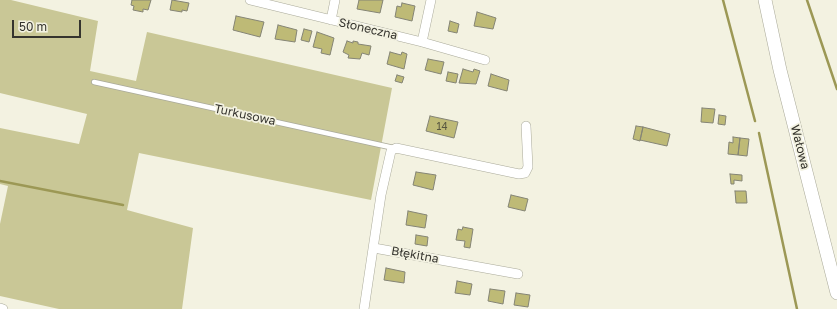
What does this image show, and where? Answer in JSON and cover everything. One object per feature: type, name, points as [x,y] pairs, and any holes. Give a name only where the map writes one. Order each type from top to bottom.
[{"type":"street","name":"Słoneczna","points":[[250,0],[422,42],[485,60]]},
{"type":"street","points":[[331,20],[335,0]]},
{"type":"street","points":[[422,42],[431,0]]},
{"type":"street","name":"Wałowa","points":[[764,0],[782,78],[837,293]]},
{"type":"street","name":"Turkusowa","points":[[396,148],[519,174],[525,173],[528,167],[526,126]]},
{"type":"street","points":[[374,248],[387,165],[391,151],[396,148]]},
{"type":"street","name":"Błękitna","points":[[364,309],[374,248],[518,274]]},
{"type":"lane","name":"Turkusowa","points":[[94,82],[396,148]]},
{"type":"shaded area","points":[[0,0],[11,0],[98,21],[90,71],[136,81],[147,32],[392,88],[371,200],[139,153],[127,210],[193,228],[182,309],[59,309],[0,296],[0,224],[8,186],[0,184],[0,128],[79,144],[87,114],[0,93]]},
{"type":"building","points":[[132,0],[151,0],[148,10],[143,9],[143,12],[133,10],[134,6],[131,5]]},
{"type":"building","points":[[172,0],[189,3],[187,11],[182,10],[182,12],[170,10]]},
{"type":"building","points":[[359,0],[383,0],[380,13],[357,9]]},
{"type":"building","points":[[402,3],[415,6],[412,21],[395,17],[397,6],[401,7]]},
{"type":"building","points":[[477,12],[496,18],[493,29],[474,26]]},
{"type":"building","points":[[236,16],[264,22],[260,37],[233,30]]},
{"type":"building","points":[[450,21],[459,24],[457,33],[448,31]]},
{"type":"building","points":[[278,25],[297,30],[295,42],[275,39]]},
{"type":"building","points":[[304,29],[312,31],[309,42],[301,40]]},
{"type":"building","points":[[317,32],[334,38],[330,55],[321,53],[322,49],[313,47]]},
{"type":"building","points":[[347,41],[353,43],[353,41],[358,42],[358,44],[371,46],[369,55],[362,53],[360,59],[348,58],[349,55],[343,52]]},
{"type":"building","points":[[390,52],[401,55],[402,52],[407,54],[404,69],[387,64]]},
{"type":"building","points":[[428,59],[444,62],[441,74],[425,70]]},
{"type":"building","points":[[463,69],[473,72],[474,69],[480,71],[476,84],[459,83]]},
{"type":"building","points":[[448,72],[458,74],[456,83],[446,81]]},
{"type":"building","points":[[491,74],[509,80],[507,91],[488,86]]},
{"type":"building","points":[[397,75],[404,77],[402,83],[395,81]]},
{"type":"building","points":[[702,108],[715,109],[713,123],[701,122]]},
{"type":"building","points":[[719,115],[726,116],[725,125],[718,124]]},
{"type":"building","points":[[430,116],[458,122],[454,138],[426,131]]},
{"type":"building","points":[[636,126],[643,127],[640,141],[633,139]]},
{"type":"building","points":[[643,127],[670,134],[667,146],[640,140]]},
{"type":"building","points":[[733,137],[740,138],[738,155],[728,154],[729,142],[733,143]]},
{"type":"building","points":[[740,138],[749,139],[747,156],[738,155]]},
{"type":"building","points":[[416,172],[436,175],[433,190],[413,185]]},
{"type":"building","points":[[730,174],[742,175],[742,181],[734,180],[734,184],[731,184]]},
{"type":"building","points":[[735,191],[746,191],[747,203],[736,203]]},
{"type":"building","points":[[511,195],[528,199],[525,211],[508,207]]},
{"type":"building","points":[[408,211],[427,215],[425,228],[406,225]]},
{"type":"building","points":[[463,227],[473,229],[470,248],[464,247],[465,241],[456,240],[458,229],[462,230]]},
{"type":"building","points":[[416,235],[428,237],[427,246],[415,244]]},
{"type":"building","points":[[386,268],[405,272],[404,283],[384,280]]},
{"type":"building","points":[[457,281],[472,284],[470,295],[455,293]]},
{"type":"building","points":[[490,289],[505,291],[503,304],[488,301]]},
{"type":"building","points":[[516,293],[530,295],[528,307],[514,305]]},
{"type":"waterway","points":[[723,0],[755,121]]},
{"type":"waterway","points":[[807,0],[837,89]]},
{"type":"waterway","points":[[759,133],[797,309]]},
{"type":"waterway","points":[[0,181],[123,205]]}]
